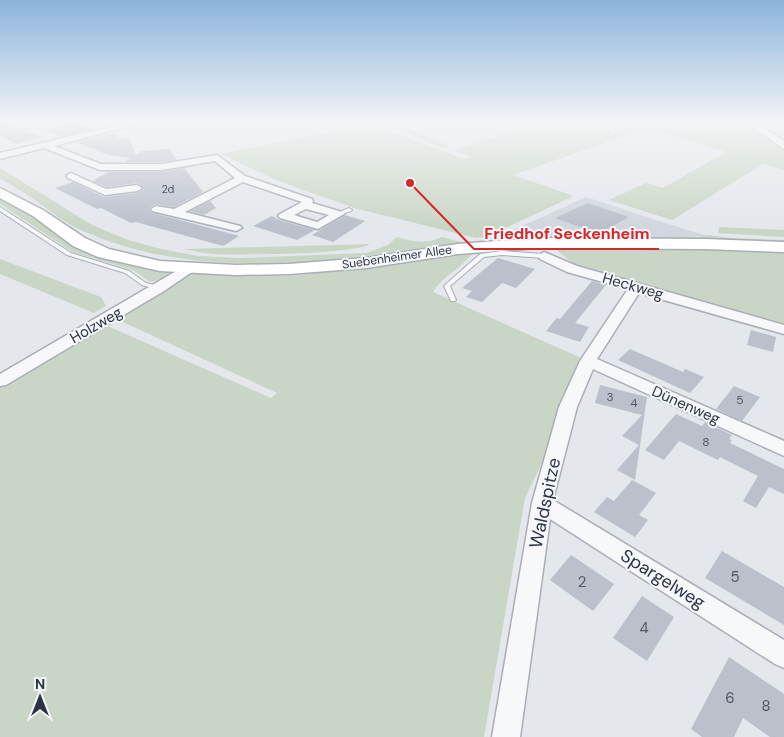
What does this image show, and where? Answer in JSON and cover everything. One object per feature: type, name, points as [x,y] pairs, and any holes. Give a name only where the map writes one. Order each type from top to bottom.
[{"type":"main road","name":"Suebenheimer Allee","points":[[0,183],[17,193],[38,213]]},
{"type":"main road","name":"Suebenheimer Allee","points":[[0,192],[38,213],[79,242],[104,253],[160,266],[236,270],[290,269],[366,263],[458,249],[536,243],[784,247]]},
{"type":"street","points":[[73,156],[100,167]]},
{"type":"street","points":[[137,188],[106,192],[71,176],[100,167],[162,167],[217,158],[242,178],[308,200],[304,205],[284,216],[318,226],[344,212],[304,205]]},
{"type":"street","points":[[175,213],[242,178]]},
{"type":"street","points":[[156,209],[236,228]]},
{"type":"street","name":"Heckweg","points":[[544,256],[572,269],[784,330]]},
{"type":"street","name":"Holzweg","points":[[0,381],[159,288],[190,267]]},
{"type":"street","name":"Waldspitze","points":[[506,737],[542,503],[568,407],[588,360],[636,287]]},
{"type":"street","name":"Dünenweg","points":[[588,360],[784,449]]},
{"type":"street","name":"Spargelweg","points":[[542,503],[784,655]]},
{"type":"lane","points":[[0,209],[68,254],[127,272],[144,284],[159,288]]},
{"type":"lane","name":"Heckweg","points":[[453,300],[447,286],[482,255],[502,252],[544,256]]},
{"type":"shaded area","points":[[586,197],[707,236],[665,237],[666,239],[601,237],[494,239]]},
{"type":"green space","points":[[226,156],[457,156],[464,159],[471,156],[566,156],[513,175],[574,196],[486,237],[476,238],[354,208],[276,180]]},
{"type":"green space","points":[[718,156],[784,156],[784,170],[763,164],[672,220],[609,200],[646,183],[663,188]]},
{"type":"green space","points":[[0,168],[92,225],[128,240],[198,256],[241,258],[366,253],[388,245],[397,237],[420,242],[442,237],[465,243],[321,261],[224,263],[176,258],[129,247],[76,228],[0,178]]},
{"type":"green space","points":[[0,194],[68,239],[166,268],[169,273],[167,277],[150,282],[135,271],[73,252],[0,204]]},
{"type":"green space","points":[[719,227],[784,230],[784,237],[718,233]]},
{"type":"green space","points":[[708,235],[730,238],[784,240],[784,243],[667,240],[665,236],[700,237]]},
{"type":"green space","points":[[370,244],[359,248],[294,254],[212,254],[185,249]]},
{"type":"green space","points":[[554,248],[784,250],[784,326],[575,265]]},
{"type":"green space","points":[[473,252],[433,292],[588,361],[567,411],[525,498],[484,737],[0,737],[0,384],[103,324],[271,398],[277,393],[114,318],[187,274],[194,272],[272,274],[273,276],[299,275]]},
{"type":"green space","points":[[0,259],[101,297],[106,306],[94,313],[0,274]]},
{"type":"building","points":[[119,156],[174,156],[177,160],[124,162],[131,158]]},
{"type":"building","points":[[184,168],[203,192],[174,207],[155,204],[149,208],[150,212],[239,236],[223,246],[136,222],[131,223],[101,208],[97,209],[55,188],[73,182],[104,197],[137,193],[144,189],[138,183],[106,187],[93,181],[108,172],[162,172]]},
{"type":"building","points":[[210,201],[216,208],[204,215],[190,211]]},
{"type":"building","points":[[588,203],[629,217],[599,234],[555,218]]},
{"type":"building","points":[[345,215],[365,221],[333,242],[312,235]]},
{"type":"building","points":[[272,216],[279,220],[315,230],[297,240],[253,226]]},
{"type":"building","points":[[498,258],[535,269],[516,288],[502,283],[482,302],[466,297],[472,291],[462,288]]},
{"type":"building","points":[[592,281],[606,285],[575,323],[589,327],[580,342],[546,331],[557,318],[560,319]]},
{"type":"building","points":[[751,330],[776,337],[773,352],[747,345]]},
{"type":"building","points":[[630,349],[683,372],[685,369],[704,377],[690,393],[618,360]]},
{"type":"building","points":[[600,385],[647,397],[635,480],[617,470],[639,445],[622,436],[642,415],[595,403]]},
{"type":"building","points":[[734,386],[760,397],[742,421],[716,409]]},
{"type":"building","points":[[676,414],[702,426],[705,422],[732,435],[729,439],[732,440],[730,443],[784,469],[784,494],[769,487],[756,508],[743,501],[758,476],[720,457],[718,460],[679,441],[664,460],[645,450]]},
{"type":"building","points":[[632,480],[656,493],[639,515],[648,520],[635,537],[594,512],[607,497],[614,501]]},
{"type":"building","points":[[722,551],[784,587],[784,625],[705,578]]},
{"type":"building","points":[[571,555],[614,584],[593,611],[550,580]]},
{"type":"building","points":[[642,596],[674,617],[647,661],[613,638]]},
{"type":"building","points":[[729,657],[784,694],[784,737],[770,737],[743,718],[734,737],[702,737],[691,729]]},
{"type":"place","name":"Friedhof Seckenheim","points":[[410,183]]}]
